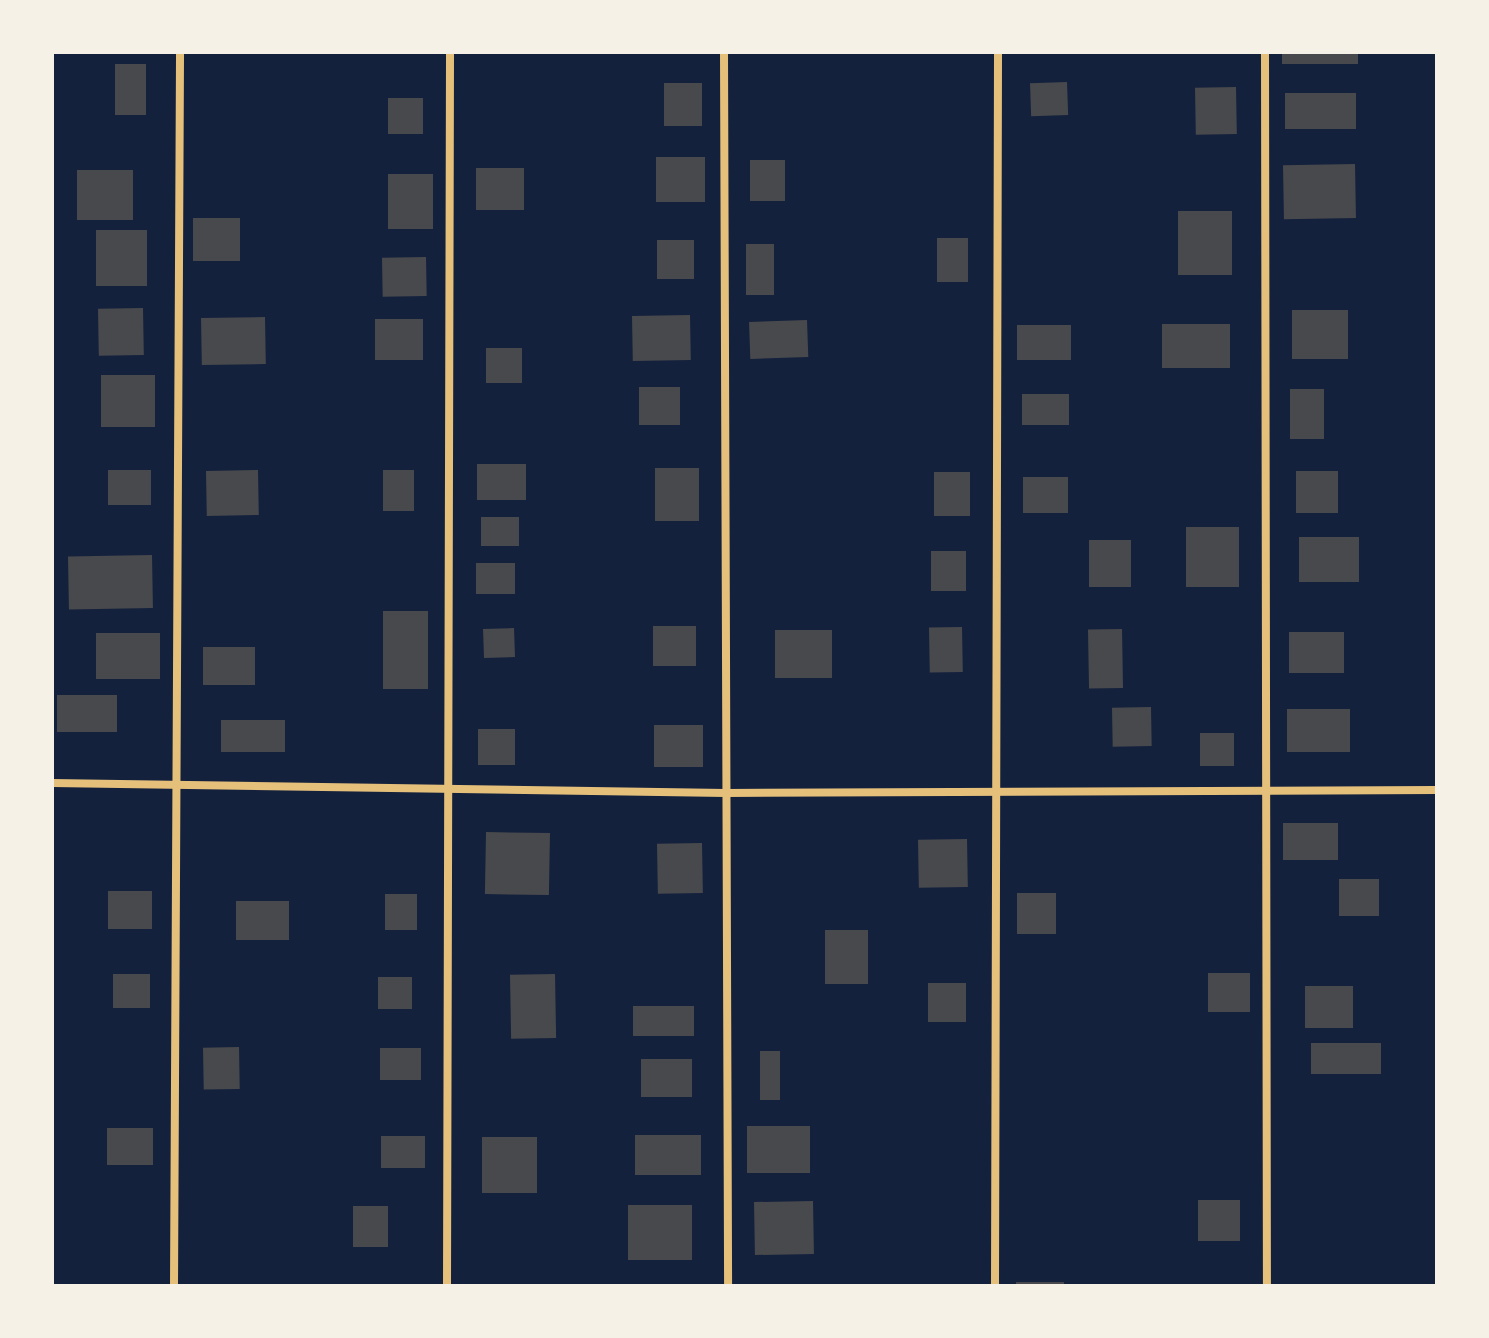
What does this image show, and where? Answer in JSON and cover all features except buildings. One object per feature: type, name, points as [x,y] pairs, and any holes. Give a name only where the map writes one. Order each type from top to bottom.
[{"type":"street","points":[[174,1286],[180,52]]},
{"type":"street","points":[[447,1286],[450,52]]},
{"type":"street","points":[[724,52],[728,1286]]},
{"type":"street","points":[[995,1286],[999,793],[998,52]]},
{"type":"street","points":[[1265,52],[1267,1286]]},
{"type":"street","points":[[52,783],[178,782],[449,791],[726,793],[999,793],[1268,788],[1437,790]]}]
